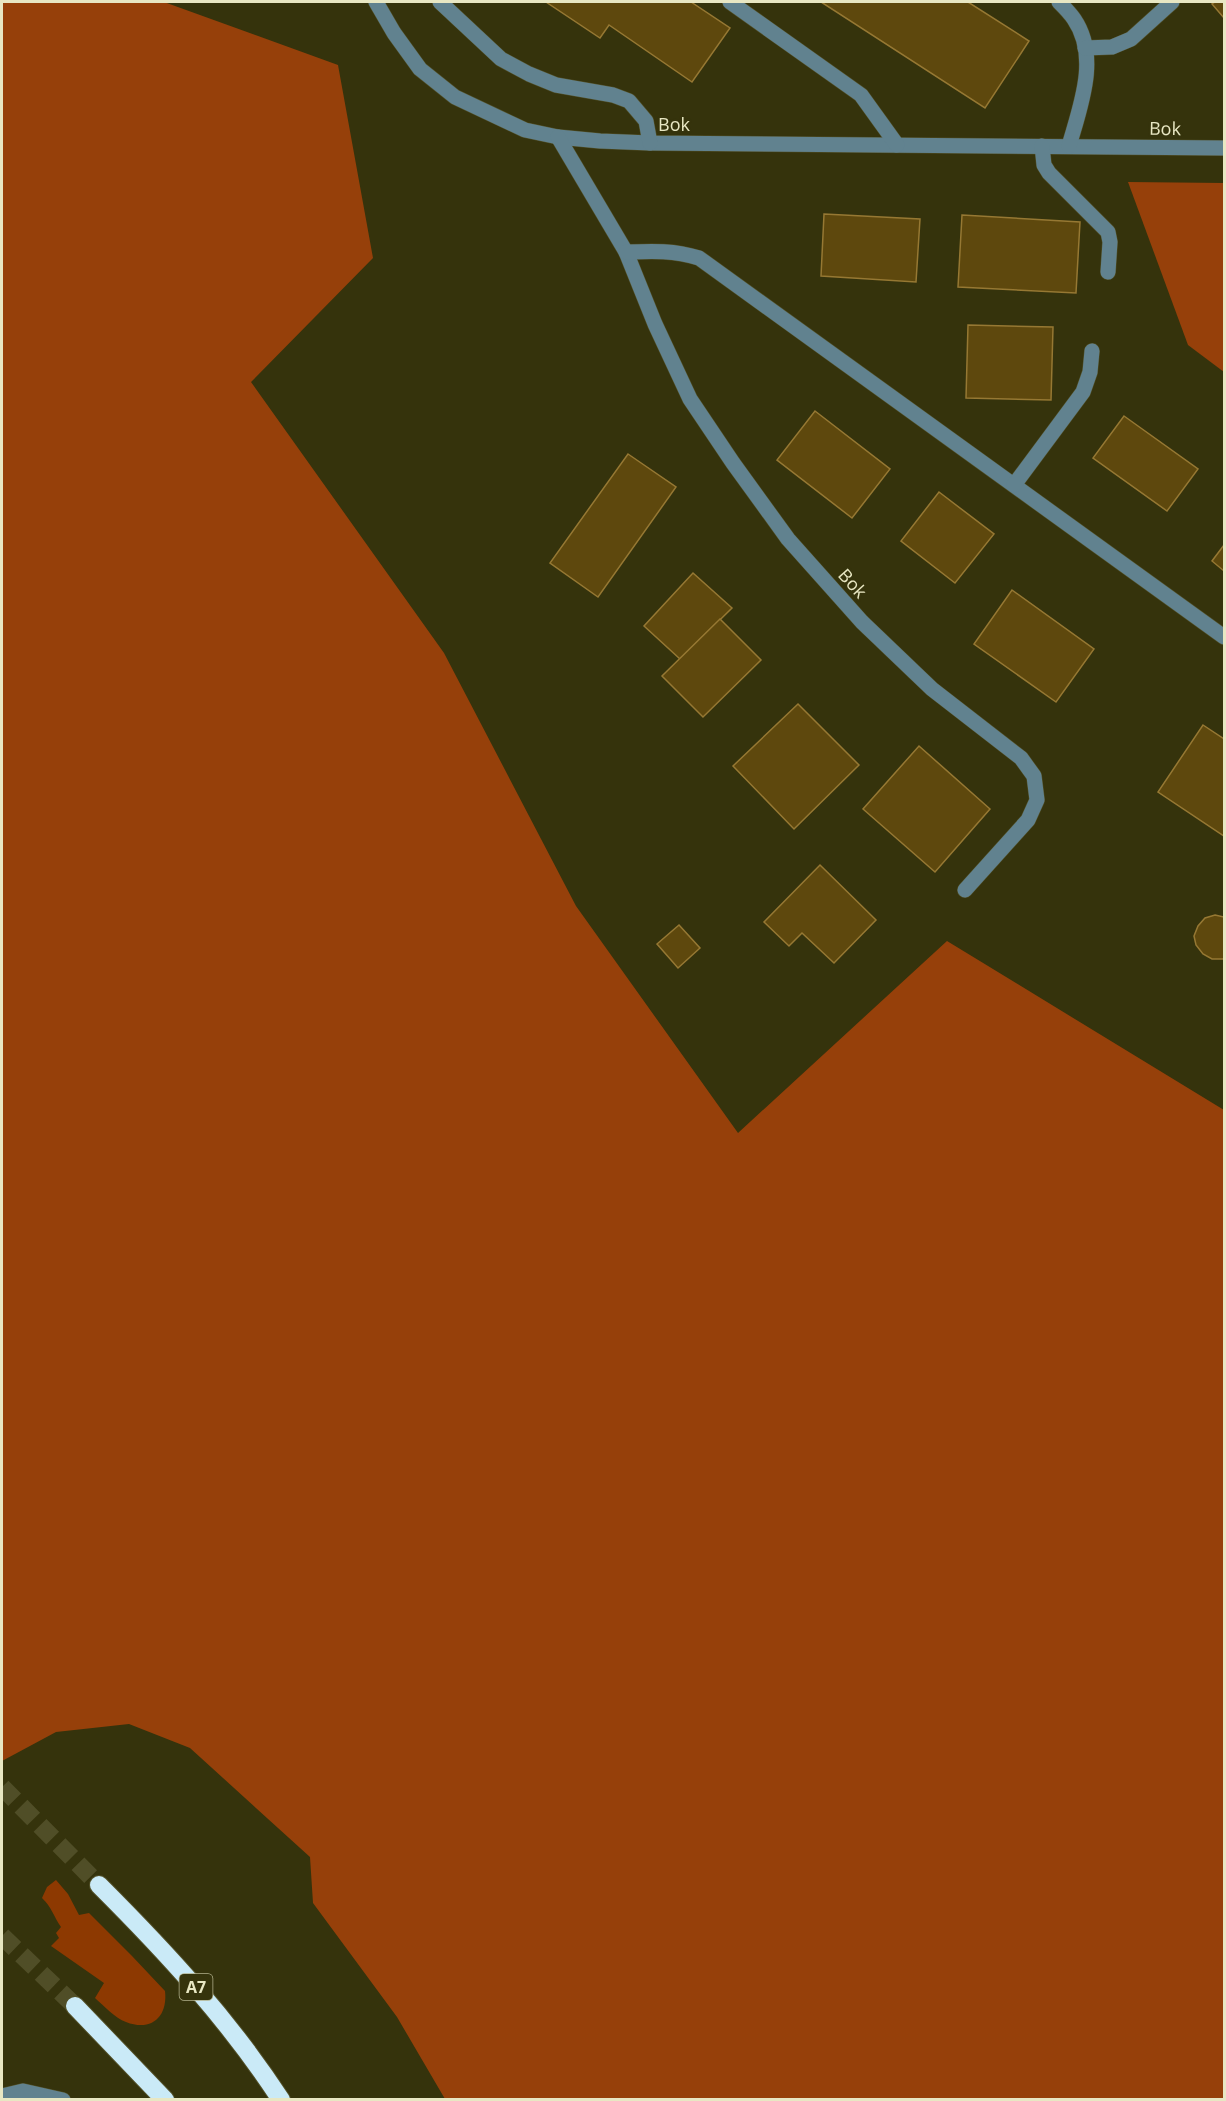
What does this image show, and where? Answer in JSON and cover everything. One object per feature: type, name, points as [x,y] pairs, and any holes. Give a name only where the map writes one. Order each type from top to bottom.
[{"type":"highway","name":"A7","points":[[99,1885],[161,1948],[213,2006],[261,2069],[281,2100]]},
{"type":"highway","points":[[75,2006],[165,2100]]},
{"type":"street","name":"Bok","points":[[376,2],[394,33],[420,69],[455,97],[525,130],[558,137],[650,143],[1224,148]]},
{"type":"street","points":[[440,2],[501,59],[529,74],[556,85],[613,95],[629,101],[646,120],[650,143]]},
{"type":"street","points":[[730,2],[861,94],[897,145]]},
{"type":"street","points":[[1059,2],[1075,20],[1085,42],[1087,69],[1070,147]]},
{"type":"street","points":[[1085,48],[1112,47],[1131,39],[1172,2]]},
{"type":"street","name":"Bok","points":[[558,137],[626,252],[690,399],[788,539],[862,622],[932,688],[1021,758],[1034,776],[1037,800],[1028,820],[965,890]]},
{"type":"street","points":[[1042,147],[1044,165],[1050,173],[1108,232],[1110,242],[1108,272]]},
{"type":"street","points":[[626,252],[662,250],[699,258],[1224,637]]},
{"type":"street","points":[[1014,485],[1083,392],[1090,372],[1092,351]]},
{"type":"street","points":[[2,2096],[23,2091],[63,2100]]},
{"type":"shaded area","points":[[2,2],[164,2],[338,65],[373,258],[251,382],[444,653],[576,906],[738,1133],[947,941],[1224,1110],[1224,2099],[445,2099],[397,2017],[313,1903],[310,1857],[190,1748],[129,1724],[56,1732],[2,1761]]},
{"type":"shaded area","points":[[1128,182],[1224,183],[1224,372],[1188,345]]},
{"type":"shaded area","points":[[56,1880],[68,1894],[79,1915],[89,1913],[165,1991],[164,2008],[156,2020],[143,2025],[135,2025],[118,2018],[95,1998],[104,1983],[51,1946],[59,1938],[56,1933],[61,1927],[42,1898],[47,1887]]},
{"type":"building","points":[[546,2],[691,2],[730,28],[692,82],[609,25],[600,38]]},
{"type":"building","points":[[821,2],[968,2],[1029,41],[985,108]]},
{"type":"building","points":[[1224,2],[1224,18],[1212,4]]},
{"type":"building","points":[[824,214],[920,219],[916,282],[821,276]]},
{"type":"building","points":[[962,215],[1080,222],[1076,293],[958,287]]},
{"type":"building","points":[[968,325],[1053,327],[1051,400],[966,398]]},
{"type":"building","points":[[815,411],[890,469],[852,518],[777,460]]},
{"type":"building","points":[[1124,416],[1198,469],[1167,511],[1093,458]]},
{"type":"building","points":[[628,454],[676,487],[598,597],[550,563]]},
{"type":"building","points":[[939,492],[994,534],[955,583],[901,541]]},
{"type":"building","points":[[1224,545],[1224,571],[1212,561]]},
{"type":"building","points":[[693,573],[732,608],[680,659],[644,626]]},
{"type":"building","points":[[1012,590],[1094,649],[1056,702],[974,644]]},
{"type":"building","points":[[720,619],[761,660],[703,717],[662,676]]},
{"type":"building","points":[[798,704],[859,765],[794,829],[733,766]]},
{"type":"building","points":[[1203,725],[1224,739],[1224,836],[1158,792]]},
{"type":"building","points":[[919,746],[990,809],[935,872],[863,809]]},
{"type":"building","points":[[820,865],[876,920],[834,963],[802,933],[789,946],[764,922]]},
{"type":"building","points":[[1215,915],[1224,917],[1223,959],[1212,959],[1203,954],[1196,945],[1194,936],[1198,926],[1205,918]]},
{"type":"building","points":[[679,925],[700,948],[678,968],[657,944]]},
{"type":"tunnel","points":[[2,1787],[99,1885]]},
{"type":"tunnel","points":[[2,1936],[75,2006]]}]
